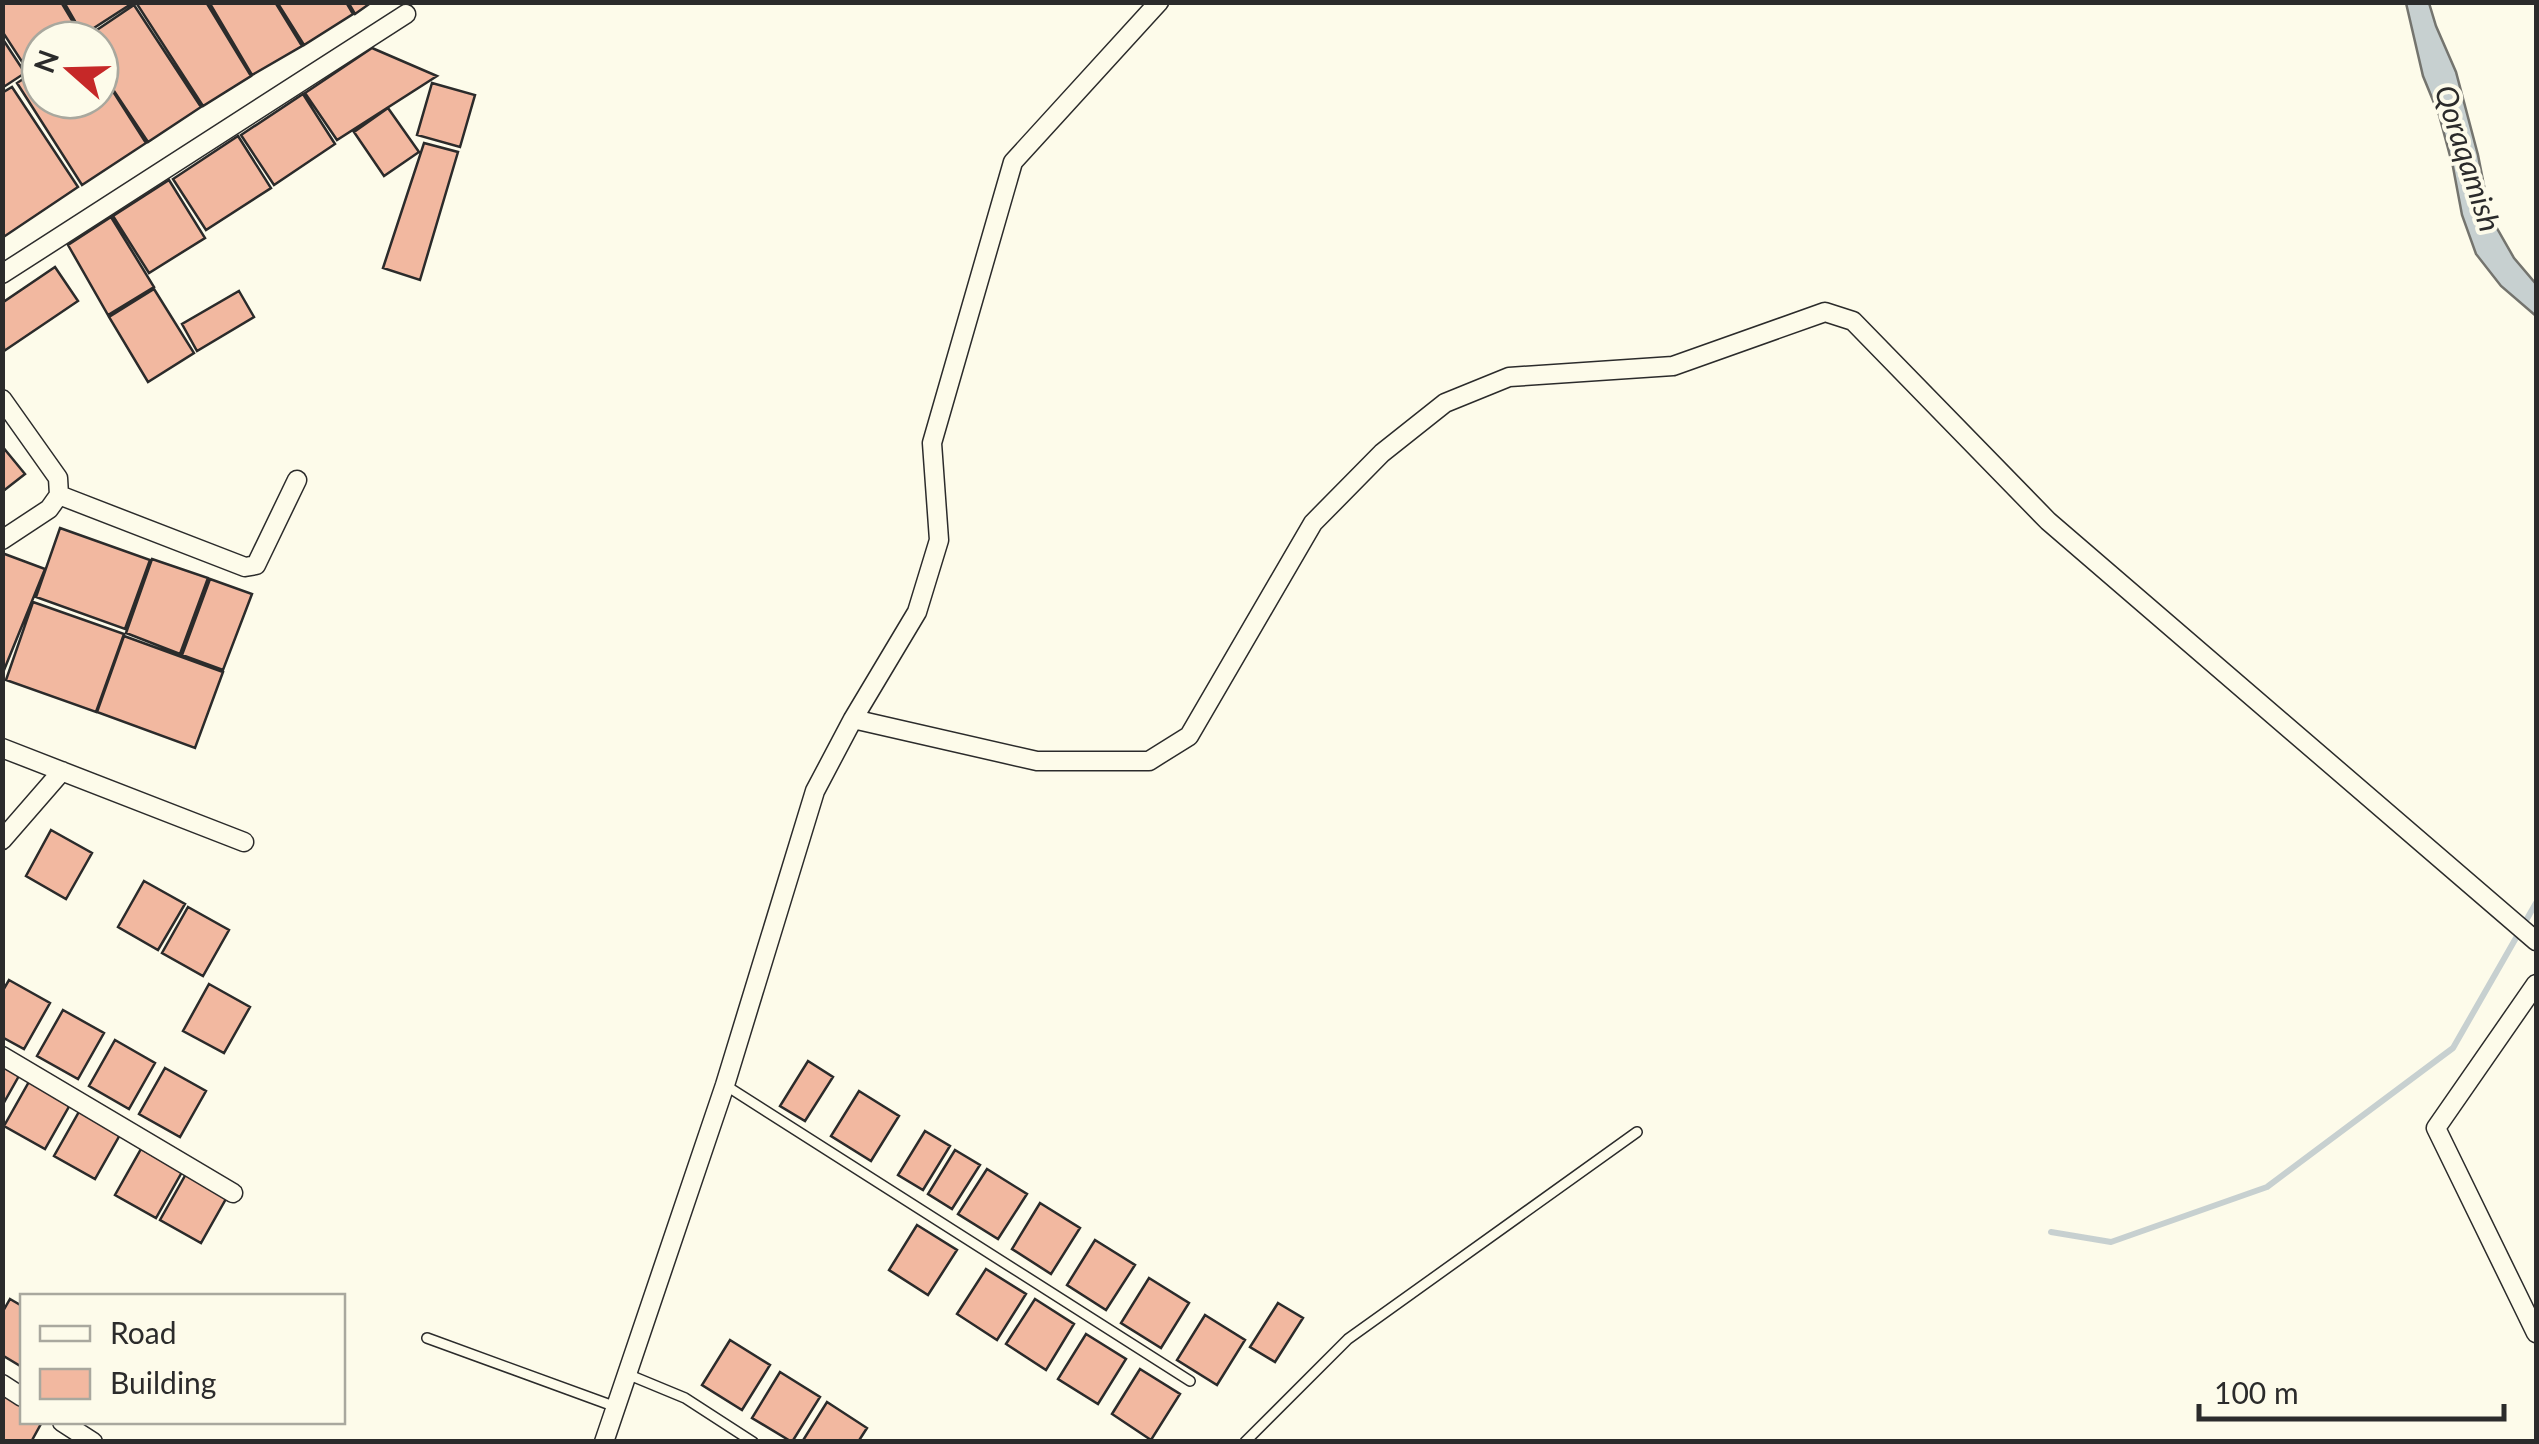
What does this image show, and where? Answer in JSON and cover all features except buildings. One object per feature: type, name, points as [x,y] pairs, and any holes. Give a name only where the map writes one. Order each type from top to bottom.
[{"type":"street","points":[[604,1442],[725,1085],[816,791],[853,719],[917,612],[939,540],[932,444],[1013,162],[1160,2]]},
{"type":"street","points":[[2,274],[406,14]]},
{"type":"street","points":[[853,719],[1037,761],[1150,761],[1189,736],[1313,524],[1382,453],[1446,403],[1509,377],[1673,366],[1824,312],[1853,321],[2048,520],[2534,935]]},
{"type":"street","points":[[2,399],[58,478],[60,495],[49,509],[2,540]]},
{"type":"street","points":[[60,495],[245,567],[256,566],[297,480]]},
{"type":"street","points":[[2,748],[244,842]]},
{"type":"street","points":[[2,840],[62,772]]},
{"type":"street","points":[[2536,984],[2436,1128],[2536,1333]]},
{"type":"street","points":[[2,1056],[234,1193]]},
{"type":"street","points":[[65,1424],[93,1442]]},
{"type":"lane","points":[[725,1085],[1190,1381]]},
{"type":"lane","points":[[1246,1442],[1348,1339],[1636,1132]]},
{"type":"lane","points":[[427,1338],[616,1408]]},
{"type":"lane","points":[[627,1374],[685,1398],[753,1442]]},
{"type":"water","name":"Qoraqamish","points":[[2406,3],[2429,3],[2456,72],[2490,216],[2514,258],[2536,284],[2536,316],[2501,286],[2476,254],[2462,215],[2439,115],[2423,76]]},
{"type":"waterway","points":[[2051,1232],[2111,1242],[2267,1187],[2453,1048],[2536,903]]}]
